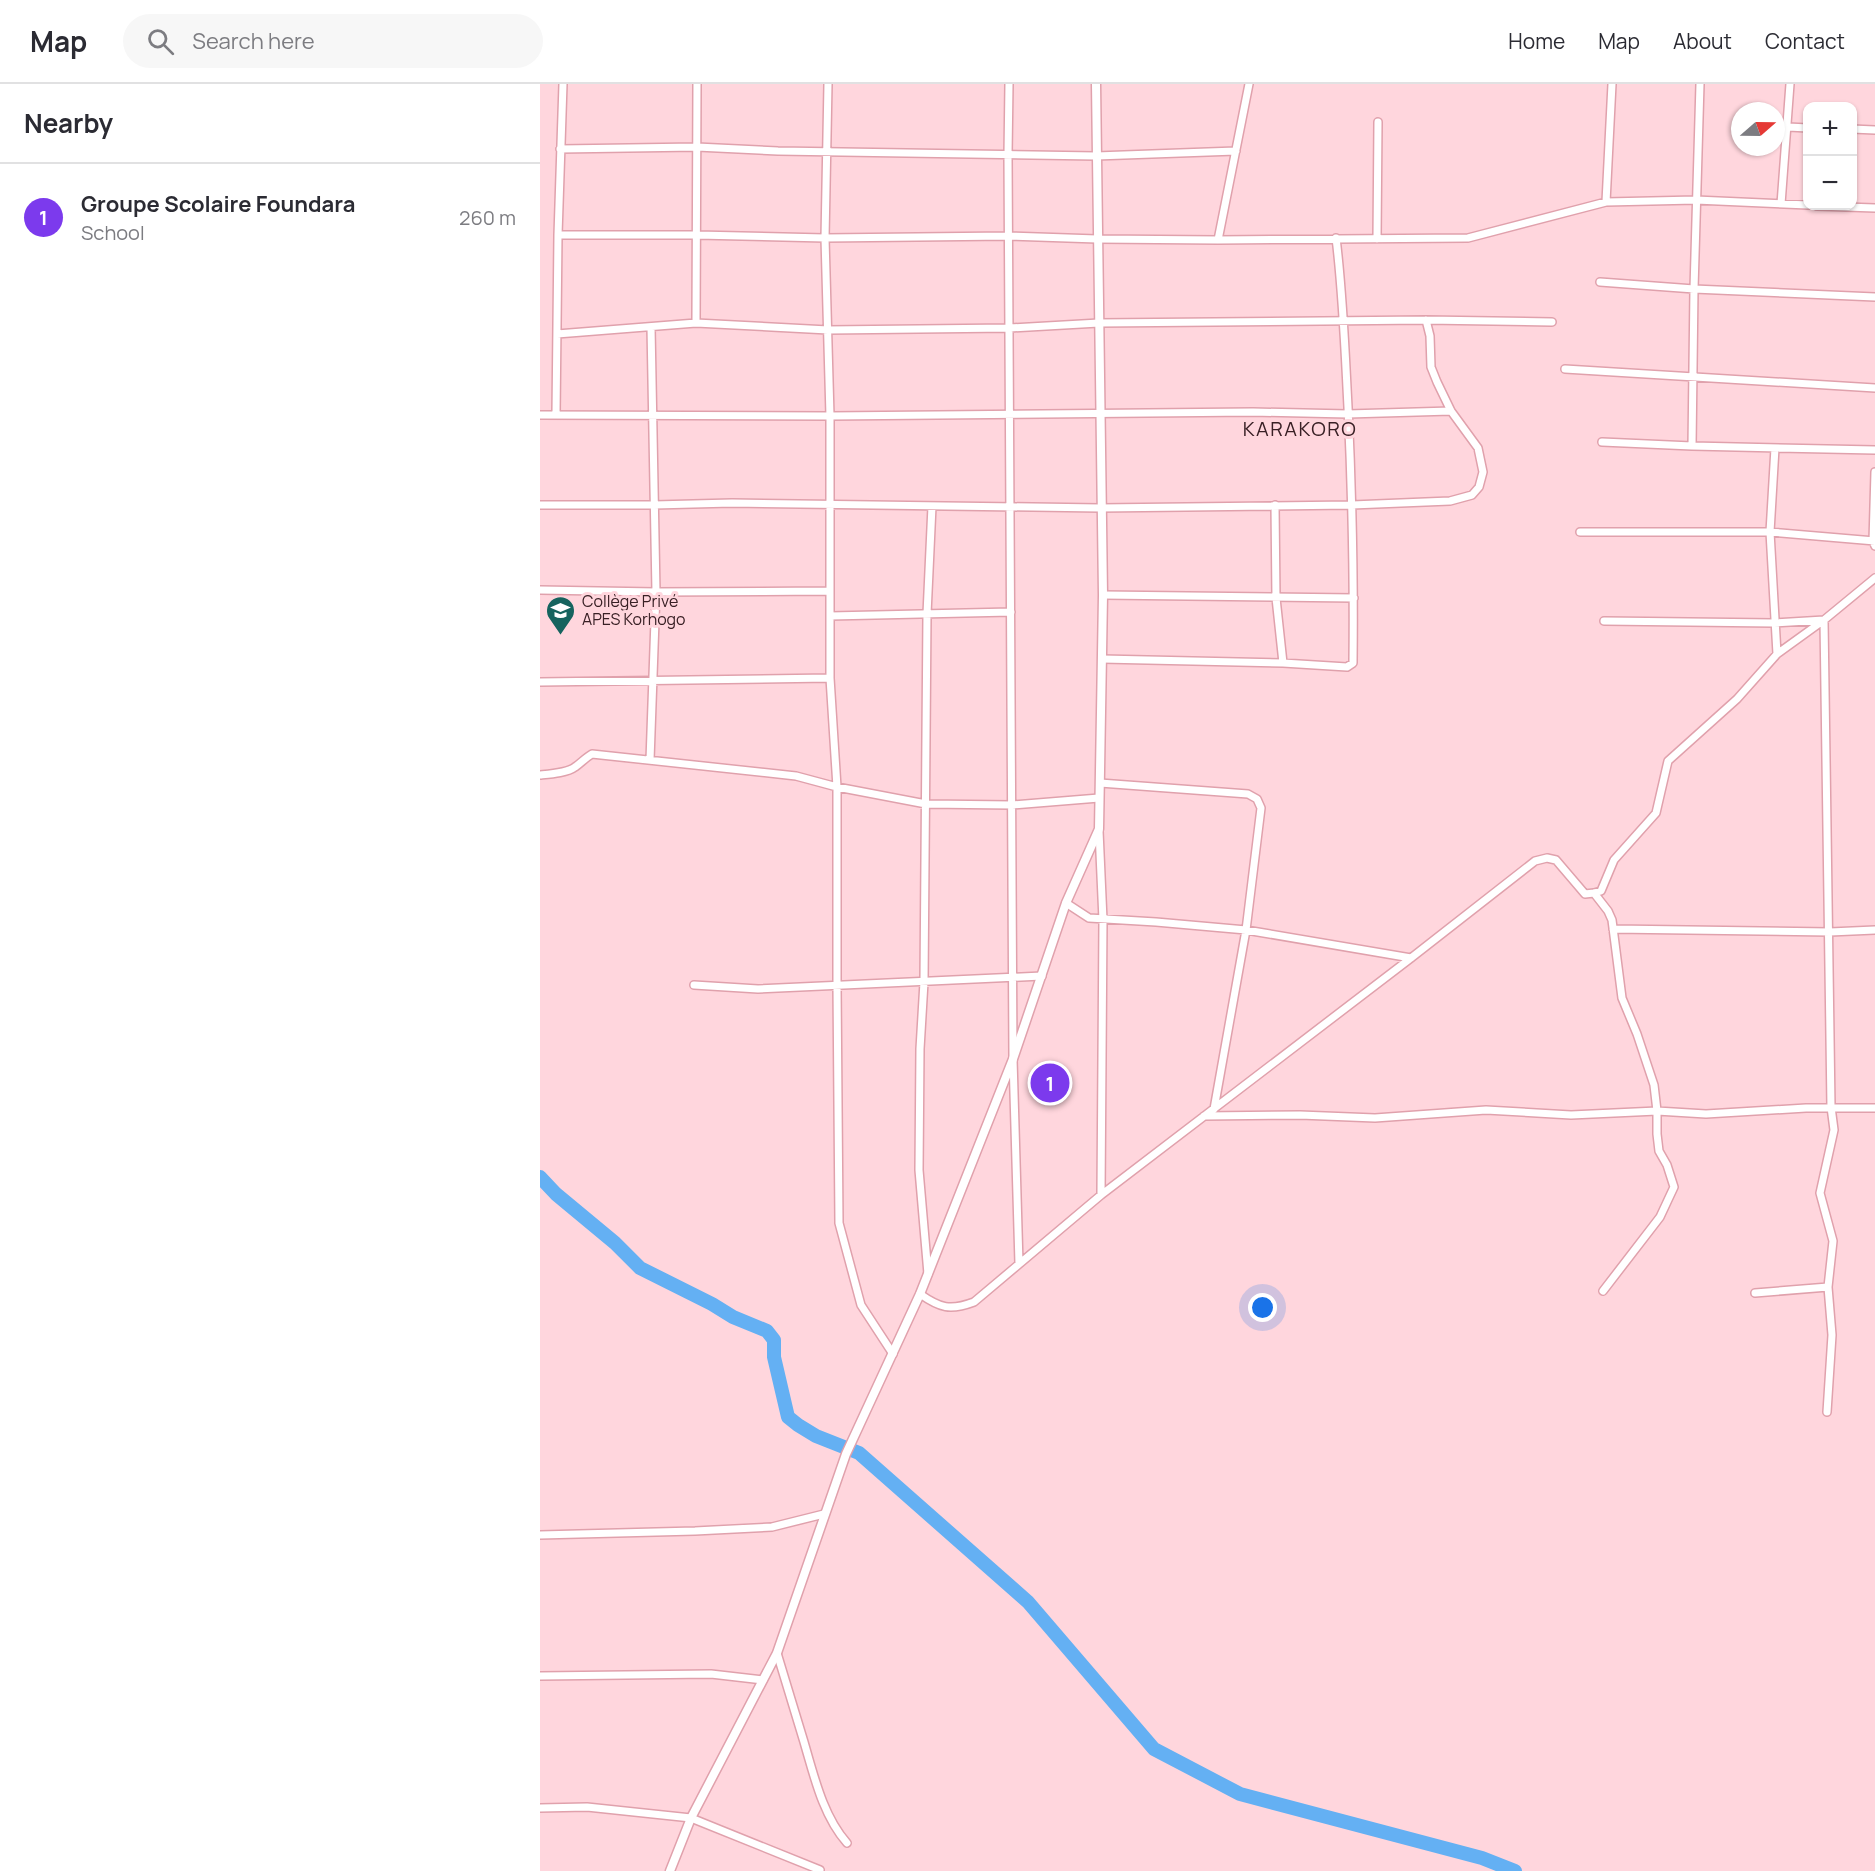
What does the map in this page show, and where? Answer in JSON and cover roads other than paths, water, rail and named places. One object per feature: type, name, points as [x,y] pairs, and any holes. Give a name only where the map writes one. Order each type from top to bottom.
[{"type":"street","points":[[556,415],[558,235],[563,84]]},
{"type":"street","points":[[696,323],[697,84]]},
{"type":"street","points":[[828,84],[825,238],[830,416],[830,678],[837,787],[839,1223],[861,1305],[893,1354]]},
{"type":"street","points":[[1009,84],[1012,977],[1019,1264]]},
{"type":"street","points":[[1096,84],[1102,595],[1099,798],[1103,920],[1101,1195]]},
{"type":"street","points":[[1218,240],[1249,84]]},
{"type":"street","points":[[1606,202],[1612,84]]},
{"type":"street","points":[[1692,446],[1700,84]]},
{"type":"street","points":[[1781,204],[1790,84]]},
{"type":"street","points":[[1377,239],[1378,122]]},
{"type":"street","points":[[1788,127],[1803,128]]},
{"type":"street","points":[[1857,129],[1875,130]]},
{"type":"street","points":[[560,148],[697,147],[828,152],[1096,156],[1236,151]]},
{"type":"street","points":[[558,235],[825,238],[1009,236],[1218,240],[1468,238],[1606,202],[1696,200],[1803,205]]},
{"type":"street","points":[[1857,207],[1875,208]]},
{"type":"street","points":[[1102,659],[1283,663],[1347,667],[1353,663],[1352,505],[1344,321],[1336,238]]},
{"type":"street","points":[[1600,282],[1694,289],[1875,297]]},
{"type":"street","points":[[557,334],[696,323],[828,330],[1010,328],[1099,323],[1426,320],[1552,322]]},
{"type":"street","points":[[540,505],[732,503],[1100,507],[1352,505],[1450,501],[1473,495],[1479,487],[1483,472],[1478,448],[1450,411],[1431,367],[1430,336],[1426,320]]},
{"type":"street","points":[[650,760],[656,592],[651,327]]},
{"type":"street","points":[[1565,369],[1875,388]]},
{"type":"street","points":[[540,415],[830,416],[1253,412],[1348,414],[1450,411]]},
{"type":"street","points":[[1602,442],[1875,450]]},
{"type":"street","points":[[1775,448],[1770,532],[1777,654]]},
{"type":"street","points":[[1580,532],[1770,532],[1874,542],[1875,472]]},
{"type":"street","points":[[1275,505],[1276,598],[1283,663]]},
{"type":"street","points":[[928,1275],[919,1170],[920,1049],[924,982],[927,614],[932,506]]},
{"type":"street","points":[[920,1294],[934,1304],[947,1308],[961,1307],[974,1302],[1101,1195],[1535,861],[1547,858],[1556,860],[1585,894],[1601,891],[1614,860],[1656,813],[1668,761],[1737,699],[1777,654],[1824,620],[1875,578]]},
{"type":"street","points":[[540,590],[830,591]]},
{"type":"street","points":[[1102,595],[1354,598]]},
{"type":"street","points":[[830,616],[1011,612]]},
{"type":"street","points":[[1604,621],[1774,623],[1824,620]]},
{"type":"street","points":[[1824,620],[1831,1107],[1834,1130],[1820,1193],[1833,1241],[1828,1287],[1832,1335],[1827,1412]]},
{"type":"street","points":[[540,682],[830,678]]},
{"type":"street","points":[[540,775],[574,769],[592,754],[796,776],[837,787],[926,804],[1012,805],[1099,798]]},
{"type":"street","points":[[1100,783],[1248,794],[1257,799],[1262,808],[1246,930],[1214,1109]]},
{"type":"street","points":[[670,1871],[692,1818],[777,1653],[848,1450],[928,1275],[1013,1059],[1066,903],[1099,829]]},
{"type":"street","points":[[1594,894],[1608,911],[1613,929],[1622,998],[1654,1085],[1659,1151],[1674,1187],[1660,1217],[1603,1291]]},
{"type":"street","points":[[1066,903],[1089,918],[1246,930],[1411,958]]},
{"type":"street","points":[[1613,929],[1830,932],[1875,930]]},
{"type":"street","points":[[694,985],[758,989],[1042,976]]},
{"type":"street","points":[[1204,1116],[1300,1115],[1375,1118],[1486,1110],[1571,1115],[1657,1111],[1706,1114],[1831,1107],[1875,1108]]},
{"type":"street","points":[[1755,1293],[1828,1287]]},
{"type":"street","points":[[540,1535],[772,1527],[825,1514]]},
{"type":"street","points":[[777,1653],[820,1794],[837,1833],[847,1843]]},
{"type":"street","points":[[540,1676],[711,1674],[763,1680]]},
{"type":"street","points":[[540,1808],[587,1807],[692,1818],[820,1870]]},
{"type":"waterway","points":[[540,1177],[556,1194],[615,1243],[640,1268],[733,1317],[767,1331],[774,1340],[774,1357],[788,1417],[816,1436],[859,1453],[1028,1602],[1154,1749],[1240,1794],[1482,1858],[1515,1871]]},
{"type":"place","name":"Collège Privé APES Korhogo","points":[[561,636]]},
{"type":"place","name":"Groupe Scolaire Foundara","points":[[1050,1083]]},
{"type":"district","name":"KARAKORO","points":[[1300,428]]}]
